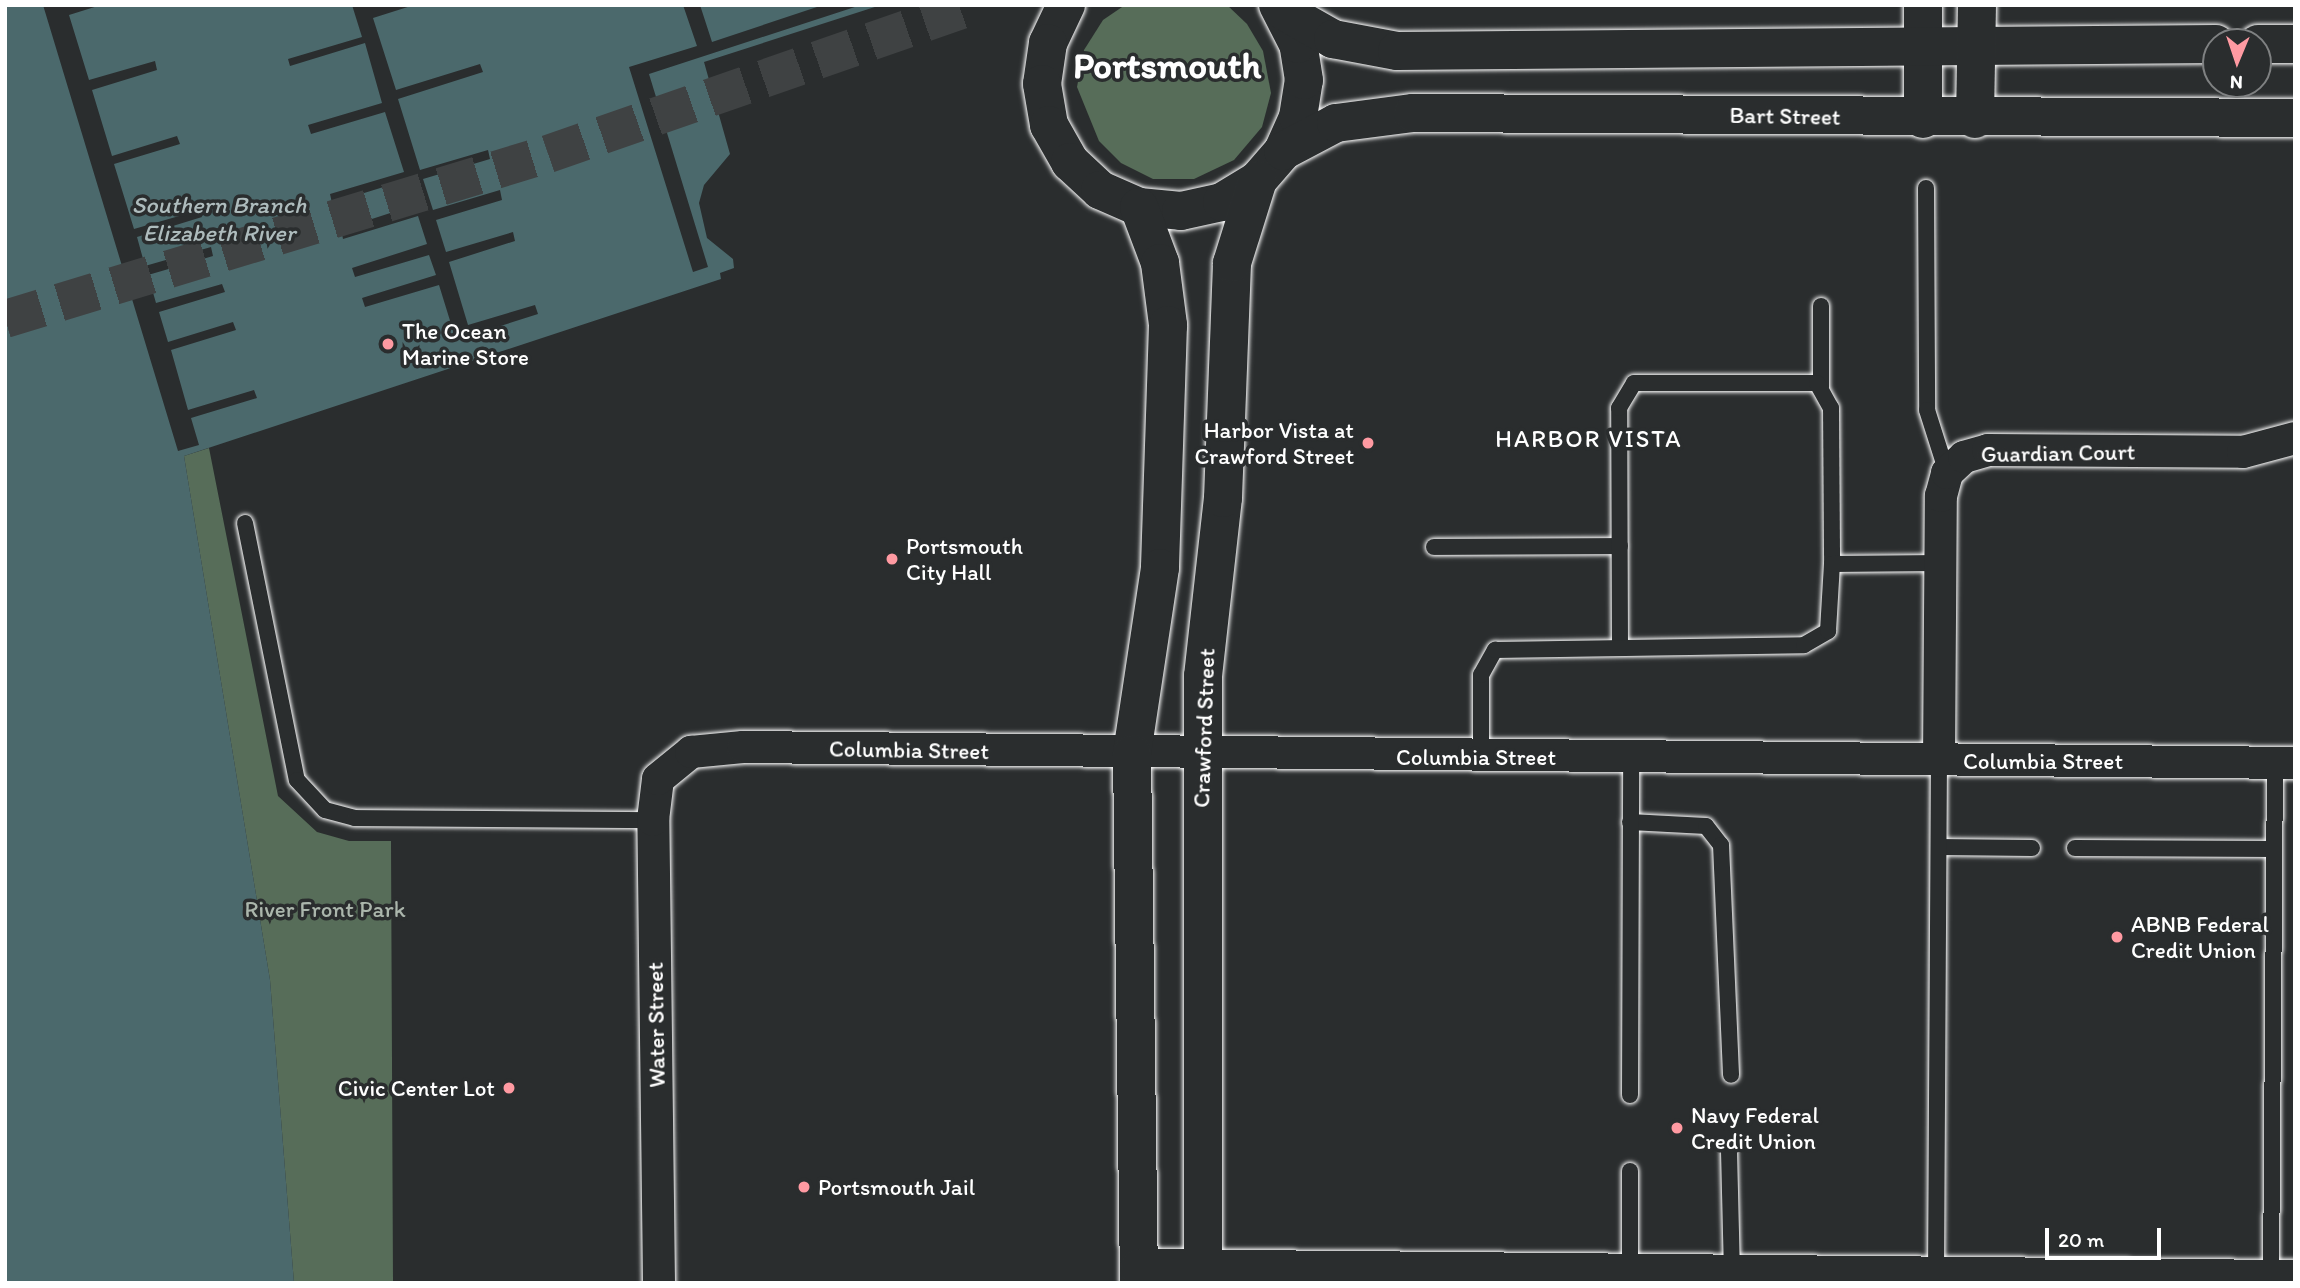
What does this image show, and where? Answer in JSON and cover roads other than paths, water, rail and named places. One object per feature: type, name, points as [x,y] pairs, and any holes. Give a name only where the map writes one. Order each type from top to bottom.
[{"type":"main road","points":[[1066,5],[1048,43],[1044,71],[1049,125],[1070,162],[1100,190],[1139,207],[1181,211],[1222,202],[1258,180],[1283,151],[1298,117],[1304,80],[1298,44],[1280,7]]},
{"type":"main road","points":[[1923,5],[1923,119]]},
{"type":"main road","points":[[1975,119],[1977,5]]},
{"type":"main road","points":[[1280,7],[1332,39],[1397,51],[2202,44]]},
{"type":"main road","points":[[2272,44],[2295,44]]},
{"type":"main road","name":"Bart Street","points":[[1283,151],[1336,123],[1413,113],[1923,119],[2295,118]]},
{"type":"main road","name":"Crawford Street","points":[[1203,1276],[1203,676],[1223,498],[1232,263],[1258,180]]},
{"type":"main road","points":[[1139,207],[1160,263],[1168,325],[1160,568],[1132,754],[1139,1276],[1501,1277],[1630,1273],[2267,1280]]},
{"type":"street","name":"Guardian Court","points":[[1947,473],[1964,457],[1988,450],[2243,452],[2295,438]]},
{"type":"street","points":[[1939,761],[1940,563],[1947,473]]},
{"type":"street","name":"Columbia Street","points":[[664,770],[691,752],[723,747],[1202,755],[2285,763]]},
{"type":"street","name":"Water Street","points":[[659,1283],[653,820],[664,770]]},
{"type":"lane","points":[[1926,188],[1927,410],[1947,473]]},
{"type":"lane","points":[[1481,757],[1481,675],[1495,650],[1818,641],[1832,616],[1831,408],[1821,387],[1821,306]]},
{"type":"lane","points":[[1620,646],[1619,408],[1634,383],[1802,379],[1821,387]]},
{"type":"lane","points":[[245,523],[298,780],[325,810],[355,818],[653,820]]},
{"type":"lane","points":[[1434,547],[1620,546]]},
{"type":"lane","points":[[1832,564],[1940,563]]},
{"type":"lane","points":[[1630,758],[1630,1095]]},
{"type":"lane","points":[[1936,1276],[1939,761]]},
{"type":"lane","points":[[2267,1280],[2274,849],[2285,763]]},
{"type":"lane","points":[[1630,822],[1706,826],[1721,845],[1731,1075]]},
{"type":"lane","points":[[1939,847],[2032,848]]},
{"type":"lane","points":[[2075,848],[2274,849]]},
{"type":"lane","points":[[1730,1151],[1732,1274]]},
{"type":"lane","points":[[1630,1171],[1630,1273]]},
{"type":"water","name":"Southern Branch Elizabeth River","points":[[5,5],[881,5],[704,62],[730,154],[704,185],[699,203],[707,238],[733,259],[734,268],[720,273],[721,279],[184,456],[270,980],[294,1283],[5,1283]]},
{"type":"tunnel","points":[[5,319],[548,154],[975,5]]},
{"type":"place","name":"The Ocean Marine Store","points":[[388,344]]},
{"type":"place","name":"Harbor Vista at Crawford Street","points":[[1368,443]]},
{"type":"place","name":"Portsmouth City Hall","points":[[892,559]]},
{"type":"place","name":"ABNB Federal Credit Union","points":[[2117,937]]},
{"type":"place","name":"Civic Center Lot","points":[[509,1088]]},
{"type":"place","name":"Navy Federal Credit Union","points":[[1677,1128]]},
{"type":"place","name":"Portsmouth Jail","points":[[804,1187]]},
{"type":"district","name":"Portsmouth","points":[[1167,65]]},
{"type":"district","name":"HARBOR VISTA","points":[[1589,439]]},
{"type":"park label","name":"River Front Park","points":[[325,909]]}]
